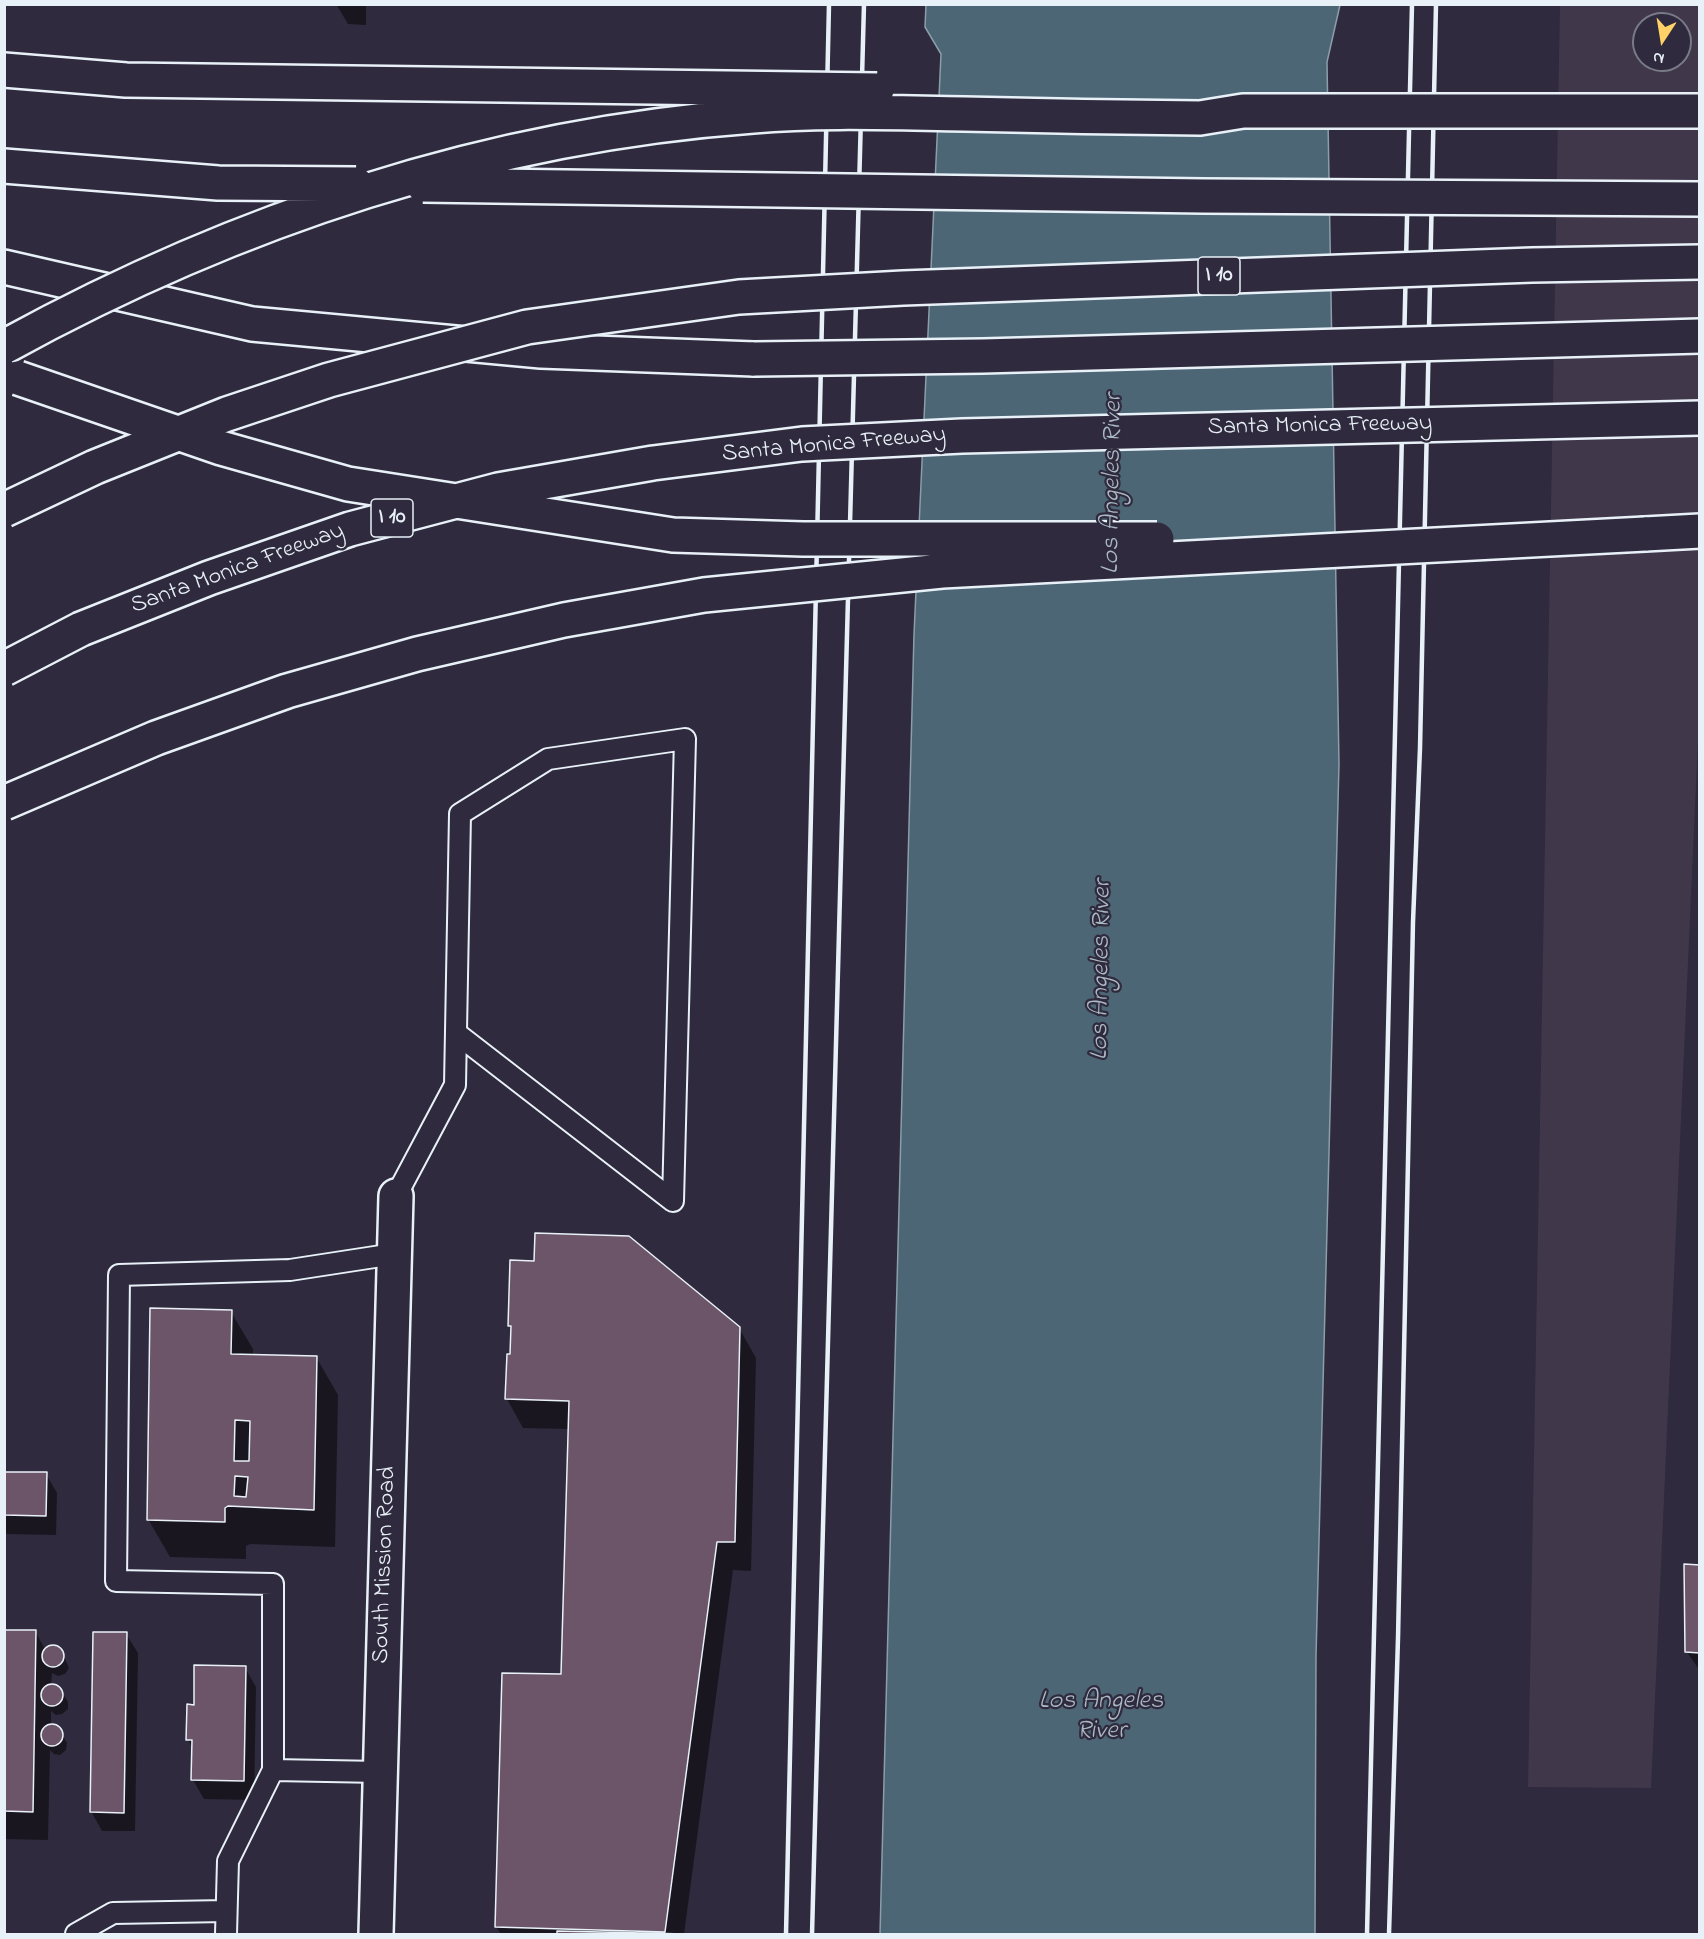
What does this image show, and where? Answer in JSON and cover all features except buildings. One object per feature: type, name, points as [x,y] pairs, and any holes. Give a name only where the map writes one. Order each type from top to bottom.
[{"type":"main road","points":[[4,70],[126,80],[1022,94],[1172,100],[1243,111],[1700,111]]},
{"type":"main road","points":[[4,347],[67,313],[234,238],[406,178],[505,151],[639,129],[752,116],[833,112],[1200,118],[1243,111]]},
{"type":"main road","points":[[4,166],[218,183],[1700,199]]},
{"type":"main road","name":"I 10","points":[[4,510],[95,467],[227,414],[329,380],[527,327],[739,297],[903,288],[1532,265],[1700,262]]},
{"type":"main road","points":[[4,267],[252,324],[542,351],[754,359],[983,356],[1700,336]]},
{"type":"main road","points":[[11,376],[220,448],[348,484],[673,535],[984,540],[1645,534]]},
{"type":"main road","name":"Santa Monica Freeway","points":[[4,669],[81,629],[209,578],[350,529],[498,490],[653,463],[802,444],[962,435],[1700,418]]},
{"type":"main road","points":[[4,803],[156,738],[287,691],[417,654],[564,620],[704,595],[942,571],[1700,531]]},
{"type":"main road","name":"South Mission Road","points":[[376,1935],[396,1196]]},
{"type":"lane","points":[[396,1196],[455,1085],[460,814],[548,759],[685,739],[673,1201],[456,1033]]},
{"type":"lane","points":[[226,1935],[228,1861],[273,1770],[273,1584],[116,1581],[119,1275],[290,1270],[394,1254]]},
{"type":"lane","points":[[273,1770],[380,1772]]},
{"type":"lane","points":[[76,1935],[113,1913],[226,1911]]},
{"type":"shaded area","points":[[1560,5],[1699,5],[1699,717],[1651,1788],[1528,1787]]},
{"type":"water","name":"Los Angeles River","points":[[926,5],[1340,5],[1327,62],[1339,764],[1316,1656],[1315,1934],[880,1934],[914,634],[941,54],[925,27]]},
{"type":"railway","points":[[786,1934],[829,4]]},
{"type":"railway","points":[[812,1934],[864,4]]},
{"type":"railway","points":[[1367,1934],[1412,4]]},
{"type":"railway","points":[[1389,1934],[1398,1638],[1413,922],[1420,748],[1436,4]]}]
